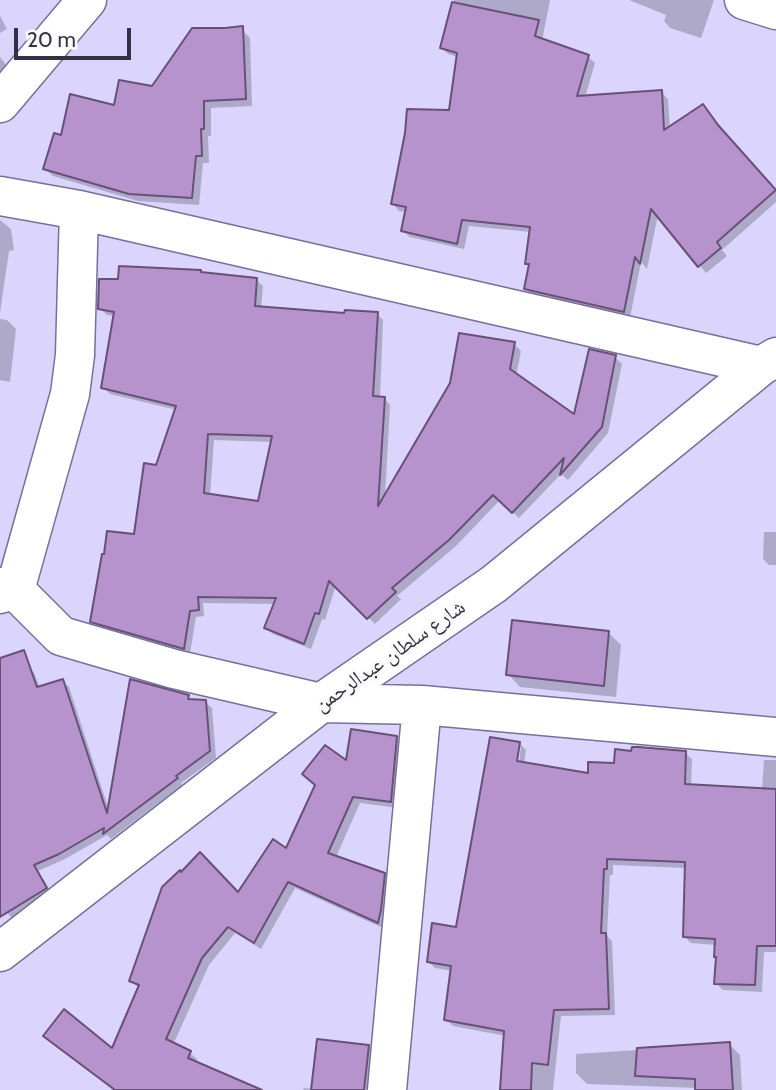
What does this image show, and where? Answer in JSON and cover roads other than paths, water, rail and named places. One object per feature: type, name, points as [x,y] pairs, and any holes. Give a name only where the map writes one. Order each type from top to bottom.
[{"type":"street","points":[[0,103],[87,0]]},
{"type":"street","points":[[744,0],[776,10]]},
{"type":"street","points":[[0,196],[79,210],[769,361]]},
{"type":"street","points":[[79,210],[75,355],[70,394],[5,590],[61,636],[174,669],[321,703],[422,705],[776,737]]},
{"type":"street","name":"شارع سلطان عبدالرحمن","points":[[0,953],[321,703],[494,584],[769,361]]},
{"type":"street","points":[[387,1090],[422,705]]}]
